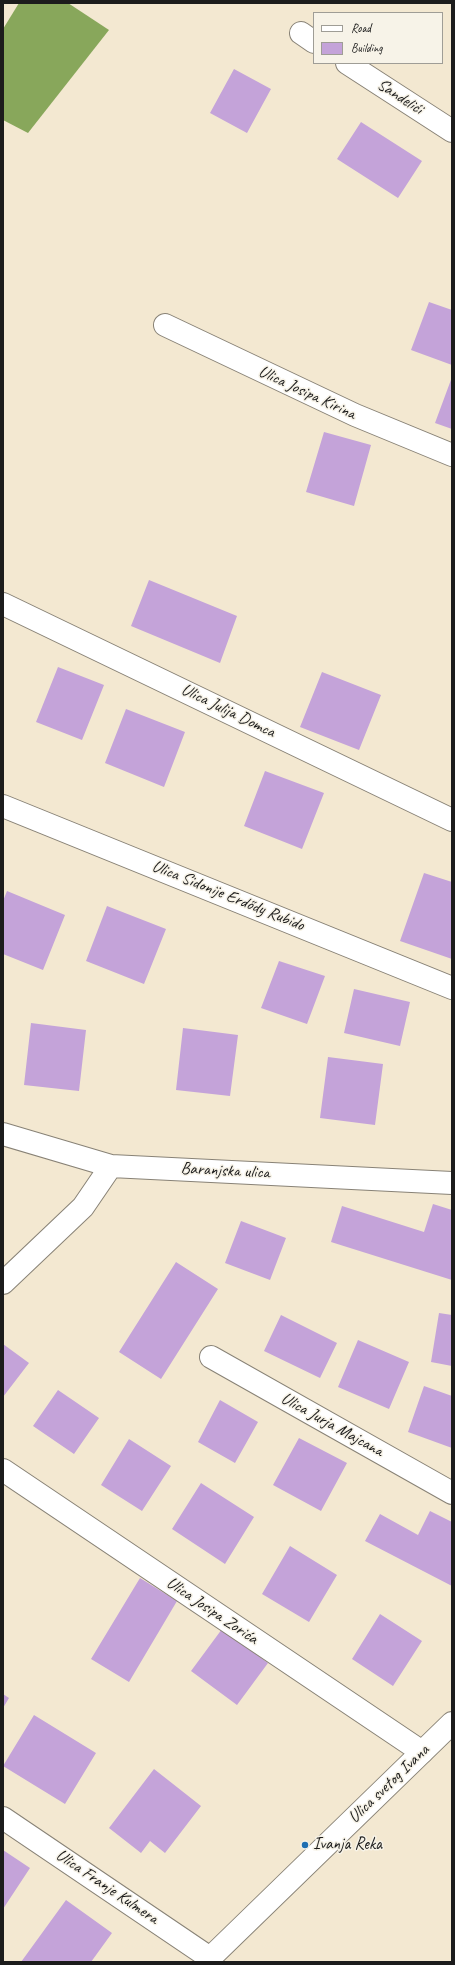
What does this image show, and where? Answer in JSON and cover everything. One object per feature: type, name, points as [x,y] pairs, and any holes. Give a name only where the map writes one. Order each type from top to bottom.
[{"type":"street","name":"Sandelići","points":[[349,64],[452,131]]},
{"type":"street","name":"Ulica Josipa Kirina","points":[[165,325],[355,415],[452,455]]},
{"type":"street","name":"Ulica Julija Domca","points":[[3,604],[100,649],[452,820]]},
{"type":"street","name":"Ulica Sidonije Erdődy Rubido","points":[[3,806],[452,988]]},
{"type":"street","name":"Baranjska ulica","points":[[3,1134],[111,1166],[452,1183]]},
{"type":"street","points":[[3,1283],[83,1207],[111,1166]]},
{"type":"street","name":"Ulica Jurja Majcana","points":[[211,1357],[452,1493]]},
{"type":"street","name":"Ulica Josipa Zorića","points":[[3,1470],[422,1752]]},
{"type":"street","name":"Ulica svetog Ivana","points":[[208,1960],[452,1723]]},
{"type":"street","name":"Ulica Franje Kulmera","points":[[3,1818],[208,1960]]},
{"type":"green space","points":[[19,3],[68,3],[109,30],[28,133],[3,120],[3,29]]},
{"type":"building","points":[[234,69],[271,89],[247,133],[210,113]]},
{"type":"building","points":[[361,122],[422,161],[398,198],[337,159]]},
{"type":"building","points":[[429,302],[452,310],[452,365],[411,350]]},
{"type":"building","points":[[452,377],[452,429],[435,423]]},
{"type":"building","points":[[324,432],[371,445],[354,506],[306,492]]},
{"type":"building","points":[[149,580],[237,616],[220,663],[131,626]]},
{"type":"building","points":[[58,667],[104,685],[82,740],[36,722]]},
{"type":"building","points":[[322,672],[381,695],[359,750],[300,727]]},
{"type":"building","points":[[126,709],[185,732],[164,787],[105,763]]},
{"type":"building","points":[[265,771],[324,793],[302,849],[244,826]]},
{"type":"building","points":[[424,873],[452,882],[452,959],[400,941]]},
{"type":"building","points":[[7,891],[65,915],[43,970],[3,954],[3,901]]},
{"type":"building","points":[[107,906],[166,929],[144,984],[86,961]]},
{"type":"building","points":[[279,961],[325,976],[307,1024],[261,1008]]},
{"type":"building","points":[[354,989],[410,1002],[400,1046],[344,1033]]},
{"type":"building","points":[[31,1023],[86,1030],[79,1091],[24,1085]]},
{"type":"building","points":[[183,1028],[238,1035],[230,1096],[176,1090]]},
{"type":"building","points":[[328,1057],[383,1064],[375,1125],[320,1118]]},
{"type":"building","points":[[433,1204],[452,1210],[452,1280],[331,1242],[342,1206],[424,1232]]},
{"type":"building","points":[[241,1221],[286,1238],[270,1280],[225,1263]]},
{"type":"building","points":[[176,1262],[218,1289],[161,1379],[119,1352]]},
{"type":"building","points":[[439,1313],[452,1315],[452,1366],[431,1362]]},
{"type":"building","points":[[281,1315],[337,1343],[320,1378],[264,1351]]},
{"type":"building","points":[[358,1340],[409,1362],[389,1409],[338,1387]]},
{"type":"building","points":[[3,1344],[29,1363],[3,1397]]},
{"type":"building","points":[[424,1386],[452,1396],[452,1448],[408,1432]]},
{"type":"building","points":[[58,1390],[99,1418],[74,1454],[33,1426]]},
{"type":"building","points":[[220,1400],[258,1422],[235,1463],[198,1442]]},
{"type":"building","points":[[299,1438],[347,1463],[321,1511],[273,1485]]},
{"type":"building","points":[[129,1439],[171,1466],[142,1511],[101,1485]]},
{"type":"building","points":[[201,1483],[254,1517],[225,1564],[172,1529]]},
{"type":"building","points":[[430,1511],[452,1522],[452,1586],[365,1541],[380,1514],[418,1535]]},
{"type":"building","points":[[290,1546],[337,1575],[309,1622],[262,1594]]},
{"type":"building","points":[[140,1578],[177,1601],[129,1682],[91,1659]]},
{"type":"building","points":[[380,1614],[422,1641],[393,1686],[352,1659]]},
{"type":"building","points":[[222,1629],[268,1663],[237,1705],[191,1671]]},
{"type":"building","points":[[3,1694],[9,1698],[3,1708]]},
{"type":"building","points":[[34,1715],[96,1753],[65,1804],[3,1766]]},
{"type":"building","points":[[154,1769],[201,1806],[165,1853],[150,1841],[141,1853],[109,1828]]},
{"type":"building","points":[[3,1850],[30,1868],[3,1909]]},
{"type":"building","points":[[66,1900],[112,1933],[91,1962],[21,1962]]},
{"type":"place","name":"Ivanja Reka","points":[[305,1845]]}]
